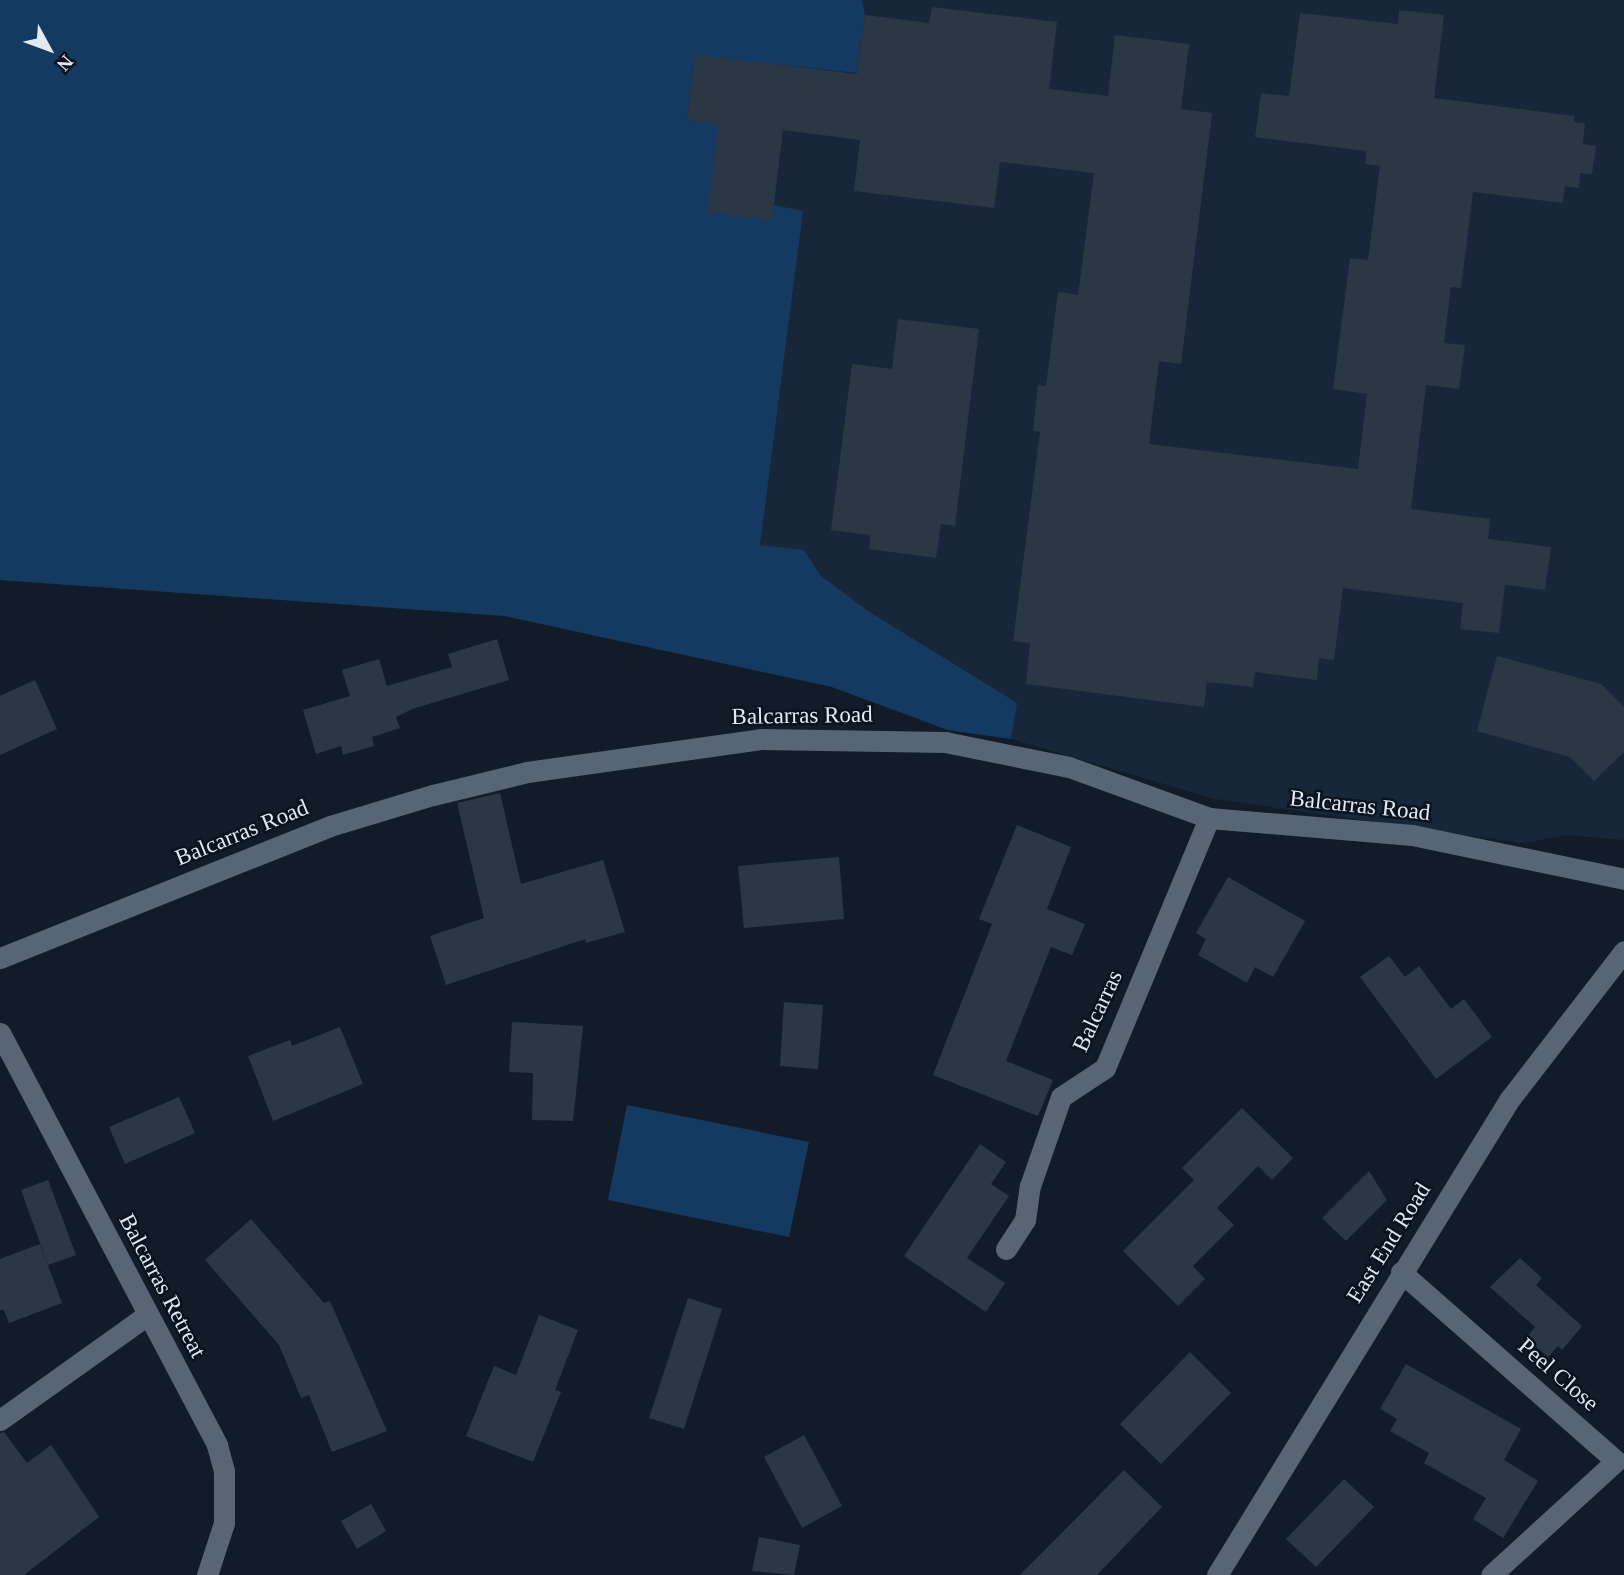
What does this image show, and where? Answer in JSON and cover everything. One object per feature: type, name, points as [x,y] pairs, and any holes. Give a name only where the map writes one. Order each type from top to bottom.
[{"type":"street","name":"Balcarras Road","points":[[0,958],[330,826],[433,794],[527,772],[761,739],[945,742],[1069,767],[1209,818],[1412,835],[1624,879]]},
{"type":"street","name":"Balcarras","points":[[1006,1249],[1025,1220],[1030,1186],[1061,1097],[1105,1068],[1209,818]]},
{"type":"street","name":"East End Road","points":[[1216,1575],[1509,1100],[1624,951]]},
{"type":"street","name":"Balcarras Retreat","points":[[0,1033],[217,1445],[224,1471],[224,1523],[207,1575]]},
{"type":"street","name":"Peel Close","points":[[1401,1272],[1616,1461],[1491,1575]]},
{"type":"street","points":[[0,1420],[147,1315]]},
{"type":"shaded area","points":[[0,0],[1624,0],[1624,840],[1567,835],[1522,843],[1215,799],[1011,739],[948,730],[832,687],[505,616],[0,580]]},
{"type":"shaded area","points":[[0,0],[862,0],[865,15],[857,73],[695,56],[687,120],[719,124],[772,220],[774,205],[803,211],[760,545],[804,550],[821,576],[868,611],[1017,703],[1011,739],[948,730],[832,687],[505,616],[0,580]]},
{"type":"shaded area","points":[[627,1105],[809,1142],[789,1237],[608,1200]]},
{"type":"building","points":[[932,7],[1057,22],[1049,89],[1108,96],[1115,35],[1189,44],[1181,109],[1212,113],[1181,364],[1159,361],[1149,444],[1358,469],[1367,394],[1333,389],[1350,258],[1368,260],[1380,166],[1365,164],[1366,151],[1255,137],[1261,93],[1289,96],[1300,13],[1398,24],[1399,10],[1444,15],[1434,98],[1574,116],[1574,122],[1585,123],[1583,144],[1596,146],[1592,174],[1580,173],[1579,188],[1565,186],[1563,203],[1473,192],[1461,288],[1451,287],[1444,343],[1465,345],[1459,389],[1426,385],[1411,509],[1490,519],[1488,539],[1551,547],[1545,590],[1505,585],[1499,633],[1460,629],[1463,603],[1343,588],[1334,660],[1319,658],[1317,680],[1255,672],[1253,687],[1207,682],[1204,707],[1026,684],[1030,643],[1013,641],[1040,432],[1033,431],[1038,385],[1046,386],[1058,292],[1078,295],[1094,173],[1000,162],[994,208],[854,191],[860,140],[783,130],[772,220],[708,212],[719,124],[687,120],[695,55],[857,74],[865,15],[929,23]]},
{"type":"building","points":[[898,319],[979,329],[955,526],[941,524],[936,558],[869,549],[870,535],[831,530],[852,364],[892,369]]},
{"type":"building","points":[[497,639],[509,680],[412,709],[396,717],[400,728],[372,737],[374,746],[343,755],[341,746],[316,754],[303,710],[350,696],[342,670],[379,659],[387,686],[452,667],[448,654]]},
{"type":"building","points":[[1497,656],[1601,684],[1624,707],[1624,752],[1594,781],[1570,757],[1477,731]]},
{"type":"building","points":[[35,680],[57,729],[0,755],[0,696]]},
{"type":"building","points":[[500,793],[521,884],[603,860],[625,932],[586,943],[585,939],[446,985],[430,936],[484,918],[457,803]]},
{"type":"building","points":[[1017,825],[1071,847],[1047,909],[1085,924],[1072,955],[1051,947],[1006,1061],[1053,1080],[1038,1116],[933,1075],[992,924],[979,919]]},
{"type":"building","points":[[839,857],[844,919],[744,928],[738,866]]},
{"type":"building","points":[[1228,877],[1305,921],[1273,977],[1255,967],[1247,983],[1198,955],[1206,939],[1196,933]]},
{"type":"building","points":[[1389,956],[1405,977],[1419,966],[1451,1009],[1464,999],[1492,1037],[1436,1079],[1360,977]]},
{"type":"building","points":[[784,1002],[823,1005],[818,1069],[780,1066]]},
{"type":"building","points":[[512,1022],[583,1026],[573,1121],[532,1120],[533,1073],[509,1072]]},
{"type":"building","points":[[340,1027],[363,1084],[273,1121],[248,1056],[290,1040],[292,1046]]},
{"type":"building","points":[[179,1097],[195,1133],[125,1164],[109,1127]]},
{"type":"building","points":[[1242,1108],[1293,1158],[1272,1180],[1258,1166],[1217,1208],[1234,1225],[1193,1266],[1205,1279],[1178,1306],[1123,1251],[1194,1180],[1182,1168]]},
{"type":"building","points":[[980,1144],[1006,1162],[991,1184],[1009,1196],[967,1258],[1005,1283],[986,1312],[904,1256]]},
{"type":"building","points":[[1369,1171],[1387,1200],[1346,1241],[1322,1218]]},
{"type":"building","points":[[48,1180],[76,1255],[48,1265],[21,1190]]},
{"type":"building","points":[[251,1219],[324,1303],[330,1301],[387,1431],[332,1452],[309,1395],[301,1398],[279,1345],[205,1260]]},
{"type":"building","points":[[40,1244],[62,1303],[9,1323],[4,1310],[0,1310],[0,1259]]},
{"type":"building","points":[[1520,1258],[1542,1278],[1536,1285],[1582,1326],[1562,1350],[1558,1346],[1548,1357],[1526,1338],[1535,1327],[1490,1287]]},
{"type":"building","points":[[688,1298],[722,1309],[684,1429],[649,1418]]},
{"type":"building","points":[[539,1315],[578,1330],[555,1390],[561,1392],[533,1462],[466,1436],[494,1366],[516,1375]]},
{"type":"building","points":[[1190,1352],[1231,1393],[1161,1464],[1120,1424]]},
{"type":"building","points":[[1406,1364],[1521,1429],[1504,1460],[1538,1481],[1503,1538],[1473,1519],[1486,1498],[1424,1463],[1429,1453],[1390,1431],[1397,1419],[1380,1409]]},
{"type":"building","points":[[4,1432],[27,1463],[51,1445],[99,1517],[24,1575],[0,1575],[0,1433]]},
{"type":"building","points":[[804,1435],[842,1506],[802,1528],[764,1457]]},
{"type":"building","points":[[1124,1470],[1162,1507],[1097,1575],[1020,1575]]},
{"type":"building","points":[[1344,1479],[1374,1507],[1316,1567],[1286,1539]]},
{"type":"building","points":[[371,1504],[386,1531],[357,1549],[341,1521]]},
{"type":"building","points":[[759,1537],[800,1545],[794,1575],[752,1571]]}]
